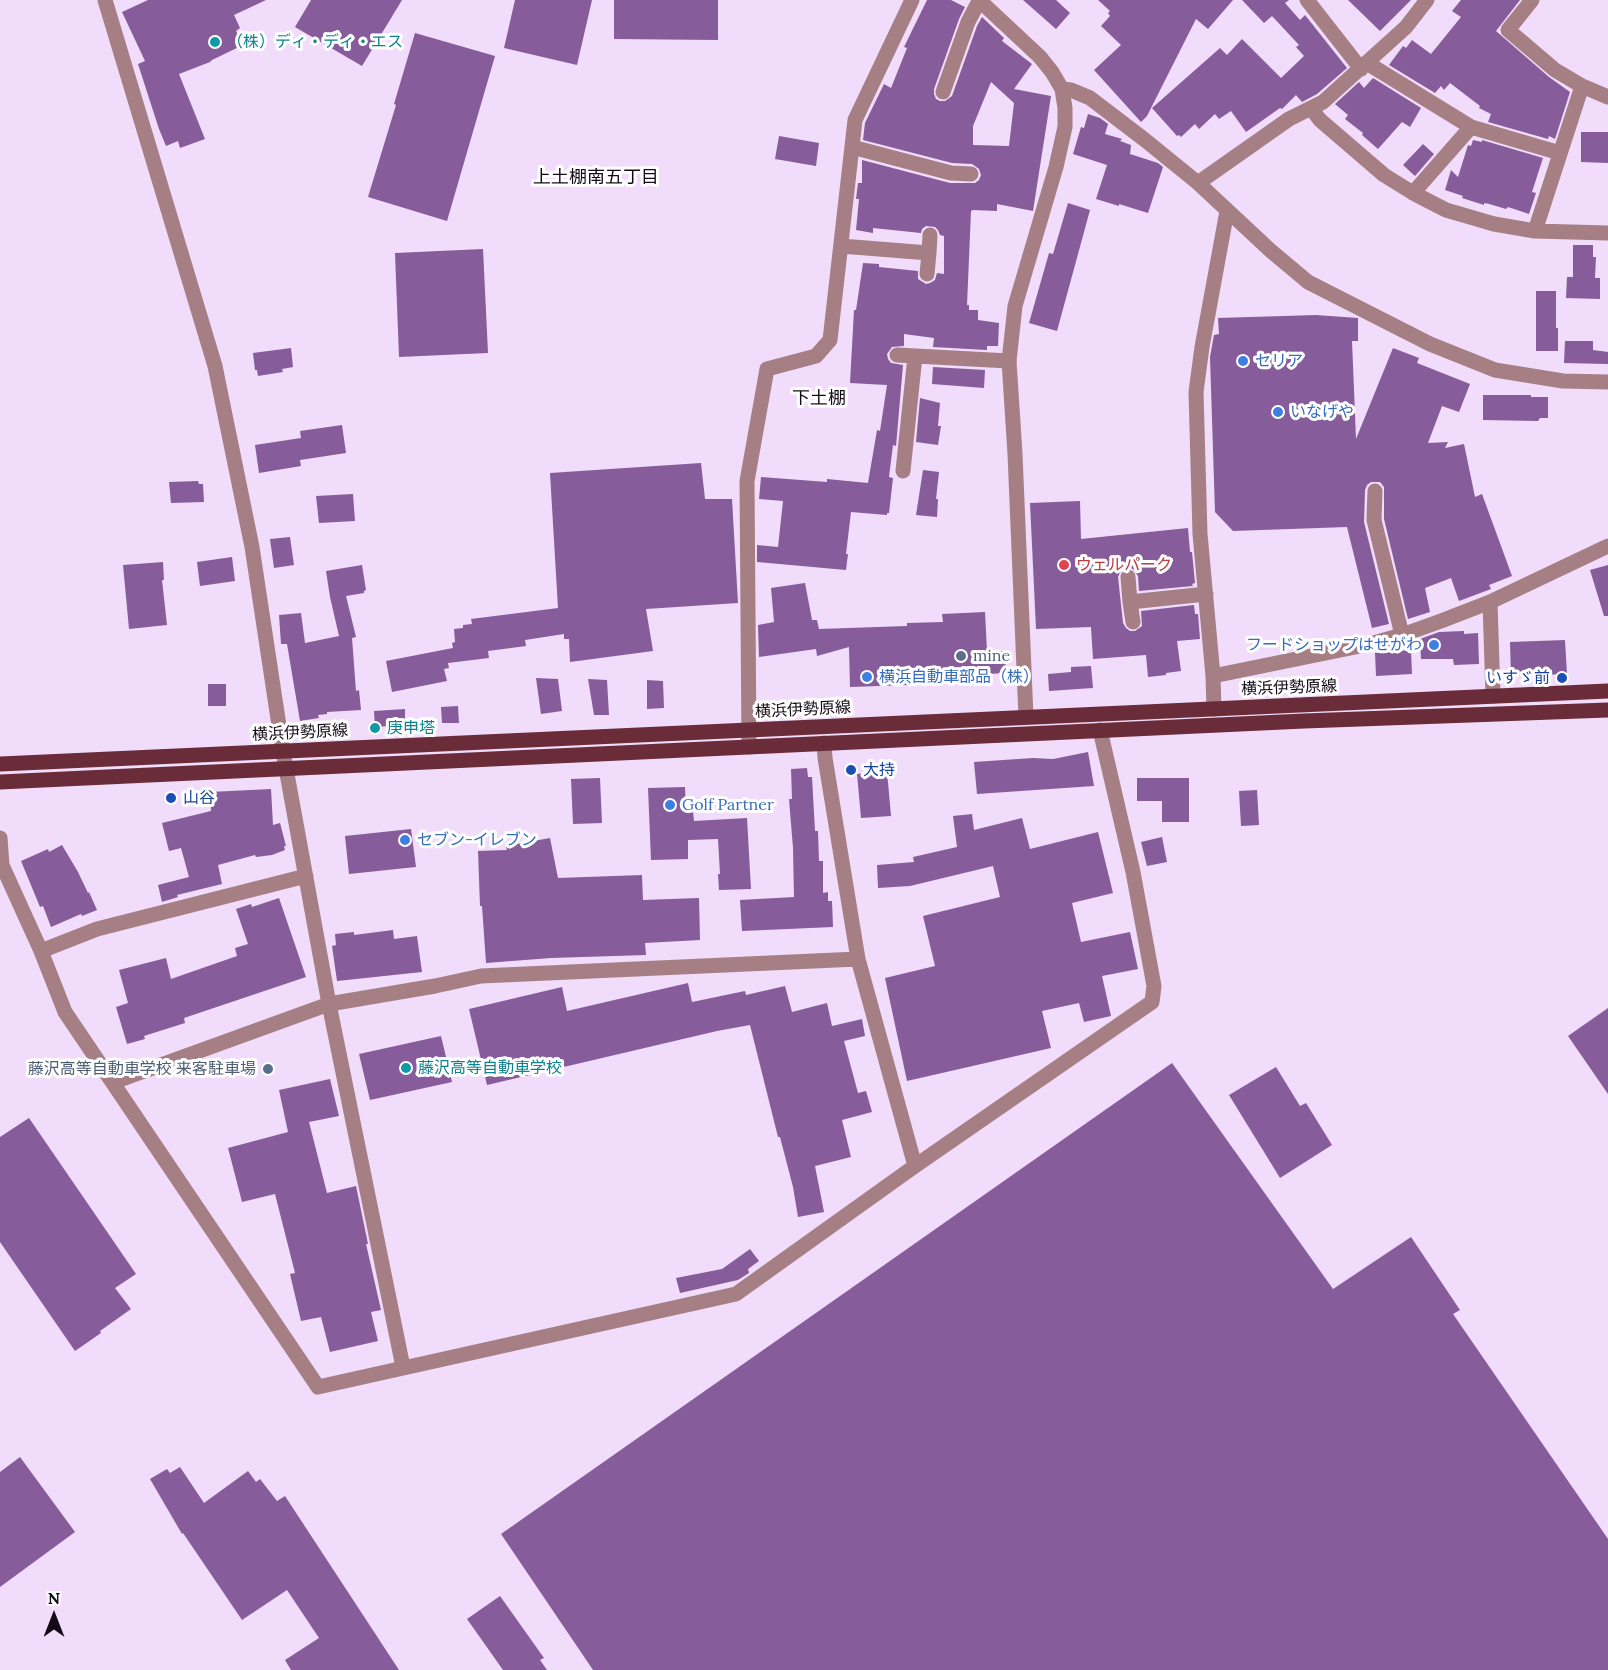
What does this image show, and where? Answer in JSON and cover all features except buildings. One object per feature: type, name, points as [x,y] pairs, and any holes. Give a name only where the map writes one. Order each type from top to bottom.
[{"type":"main road","name":"横浜伊勢原線","points":[[0,764],[1608,691]]},
{"type":"main road","name":"横浜伊勢原線","points":[[0,782],[1100,730],[1608,710]]},
{"type":"street","points":[[105,0],[215,366],[252,547],[283,752],[329,1004],[403,1367]]},
{"type":"street","points":[[749,747],[747,481],[767,369],[816,356],[830,340],[855,120],[912,0]]},
{"type":"street","points":[[943,92],[968,22],[979,0],[1053,72],[1062,89],[1065,108],[1065,127],[1053,177],[1015,306],[1009,361],[1026,717]]},
{"type":"street","points":[[1307,0],[1364,66],[1471,128],[1560,153]]},
{"type":"street","points":[[1198,183],[1289,119],[1323,102],[1406,27],[1427,0]]},
{"type":"street","points":[[1532,0],[1508,30],[1555,70],[1582,86],[1608,97]]},
{"type":"street","points":[[1535,231],[1582,86]]},
{"type":"street","points":[[1062,89],[1071,90],[1090,98],[1198,183],[1308,282],[1430,344],[1495,370],[1563,381],[1608,382]]},
{"type":"street","points":[[1311,108],[1320,120],[1384,175],[1413,194],[1446,210],[1494,224],[1535,231],[1608,232]]},
{"type":"street","points":[[1413,194],[1471,128]]},
{"type":"street","points":[[852,147],[951,173],[971,174]]},
{"type":"street","points":[[1214,709],[1200,534],[1196,392],[1227,211]]},
{"type":"street","points":[[927,274],[930,235]]},
{"type":"street","points":[[842,246],[928,254]]},
{"type":"street","points":[[897,355],[1009,361]]},
{"type":"street","points":[[903,471],[915,356]]},
{"type":"street","points":[[1375,490],[1374,520],[1402,635]]},
{"type":"street","points":[[1213,676],[1370,644],[1402,635],[1490,602],[1608,546]]},
{"type":"street","points":[[1128,577],[1132,622]]},
{"type":"street","points":[[1130,602],[1206,594]]},
{"type":"street","points":[[1490,602],[1493,696]]},
{"type":"street","points":[[0,838],[2,865],[41,951],[65,1012],[318,1387],[736,1294],[915,1166],[1152,1002],[1154,986],[1133,872],[1100,730]]},
{"type":"street","points":[[824,744],[858,959],[915,1166]]},
{"type":"street","points":[[41,951],[97,928],[306,876]]},
{"type":"street","points":[[114,1083],[329,1004],[481,976],[858,959]]},
{"type":"place","name":"（株）ディ・ディ・エス","points":[[215,42]]},
{"type":"place","name":"セリア","points":[[1243,361]]},
{"type":"place","name":"いなげや","points":[[1278,412]]},
{"type":"place","name":"ウェルパーク","points":[[1064,565]]},
{"type":"place","name":"フードショップはせがわ","points":[[1434,645]]},
{"type":"place","name":"mine","points":[[961,656]]},
{"type":"place","name":"横浜自動車部品（株）","points":[[867,677]]},
{"type":"place","name":"いすゞ前","points":[[1562,678]]},
{"type":"place","name":"庚申塔","points":[[375,728]]},
{"type":"place","name":"大持","points":[[851,770]]},
{"type":"place","name":"山谷","points":[[171,798]]},
{"type":"place","name":"Golf Partner","points":[[670,805]]},
{"type":"place","name":"セブン-イレブン","points":[[405,840]]},
{"type":"place","name":"藤沢高等自動車学校","points":[[406,1068]]},
{"type":"place","name":"藤沢高等自動車学校 来客駐車場","points":[[268,1069]]},
{"type":"district","name":"上土棚南五丁目","points":[[596,178]]},
{"type":"district","name":"下土棚","points":[[819,399]]}]
